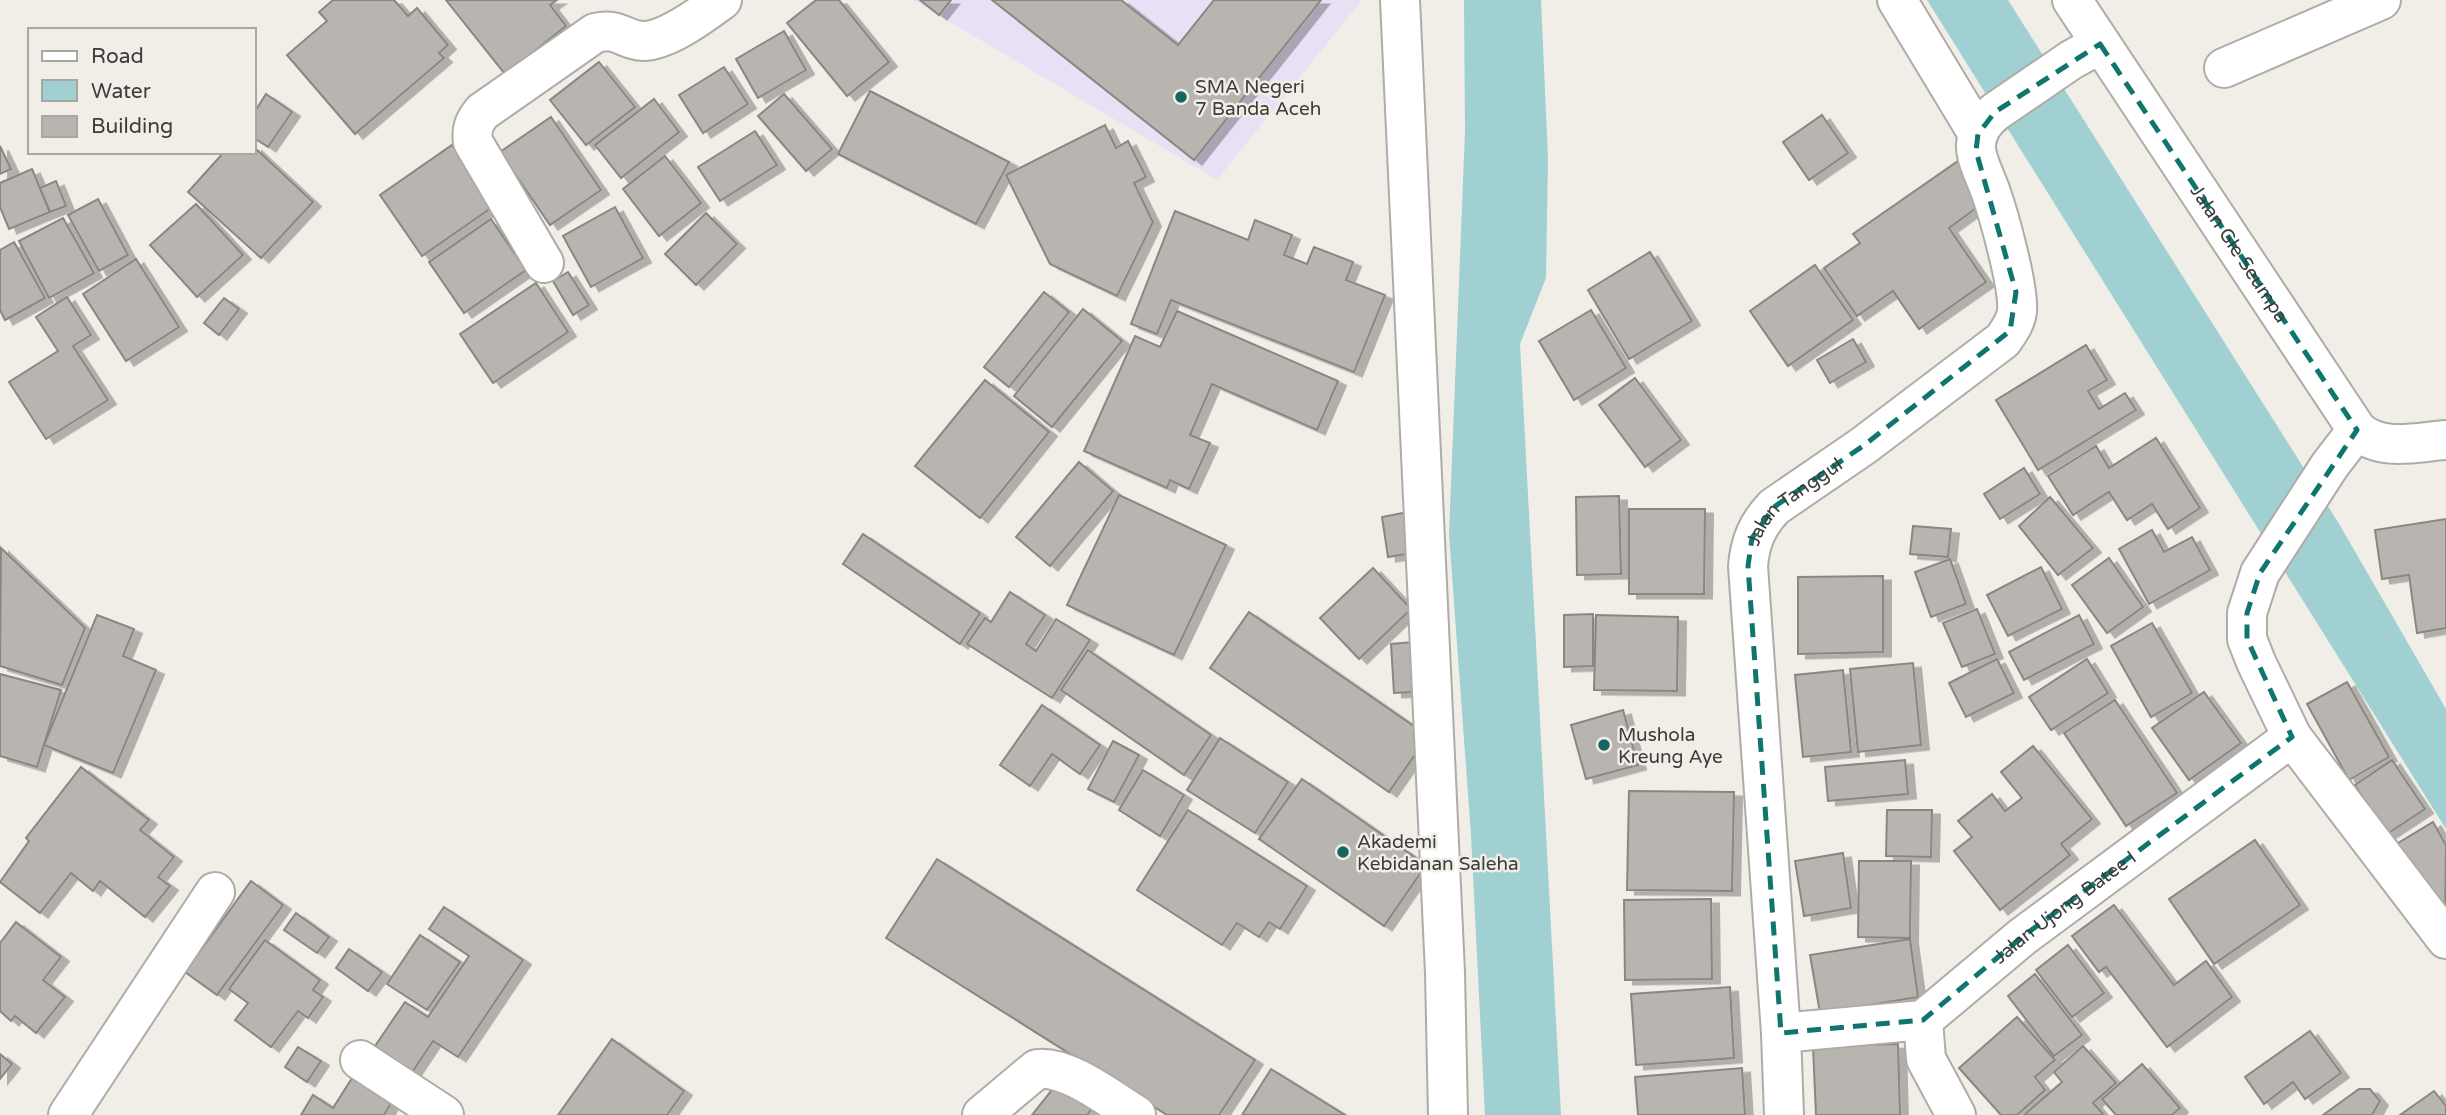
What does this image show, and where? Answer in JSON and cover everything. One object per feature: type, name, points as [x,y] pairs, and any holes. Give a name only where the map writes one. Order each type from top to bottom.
[{"type":"street","points":[[544,263],[473,142],[471,132],[475,120],[482,112],[595,33],[610,29],[643,41],[660,39],[722,0]]},
{"type":"street","points":[[1400,0],[1445,973],[1448,1115]]},
{"type":"street","points":[[1897,0],[1986,123],[2086,52]]},
{"type":"street","name":"Jalan Gle Seumpa","points":[[2072,0],[2086,52],[2357,430]]},
{"type":"street","points":[[2224,68],[2381,0]]},
{"type":"street","name":"Jalan Tanggul","points":[[1784,1115],[1781,1033],[1748,566],[1752,538],[1764,517],[1774,507],[1863,446],[2003,340],[2010,331],[2018,310],[2016,292],[1993,199],[1976,151],[1986,123]]},
{"type":"street","points":[[2446,440],[2389,445],[2372,442],[2357,430],[2330,465],[2260,573],[2247,613],[2247,639],[2292,737],[2446,939]]},
{"type":"street","name":"Jalan Ujong Batee I","points":[[1923,1020],[2022,937],[2292,737]]},
{"type":"street","points":[[68,1115],[215,892]]},
{"type":"street","points":[[1781,1033],[1923,1020],[1926,1059],[1956,1115]]},
{"type":"street","points":[[360,1060],[444,1115]]},
{"type":"street","points":[[982,1115],[1037,1069],[1048,1067],[1067,1074],[1136,1115]]},
{"type":"highlighted area","points":[[2100,44],[2357,430],[2260,573],[2247,613],[2247,639],[2292,737],[2022,937],[1923,1020],[1781,1033],[1748,566],[1752,538],[1774,507],[1863,446],[2010,331],[2016,292],[1976,151],[1978,134],[1995,112]]},
{"type":"shaded area","name":"SMA Negeri 7 Banda Aceh","points":[[913,0],[1362,0],[1217,180]]},
{"type":"water","points":[[1464,0],[1541,0],[1548,158],[1546,278],[1520,344],[1561,1115],[1485,1115],[1471,835],[1449,534],[1465,131]]},
{"type":"water","points":[[1927,0],[2008,0],[2338,522],[2446,709],[2446,829]]},
{"type":"building","points":[[333,0],[394,0],[408,16],[417,8],[448,45],[439,53],[444,58],[355,134],[287,55],[327,21],[319,12]]},
{"type":"building","points":[[446,0],[557,0],[550,5],[566,26],[505,74]]},
{"type":"building","points":[[816,0],[839,0],[889,62],[847,96],[787,23]]},
{"type":"building","points":[[920,0],[951,0],[939,15]]},
{"type":"building","points":[[992,0],[1121,0],[1178,45],[1214,0],[1321,0],[1194,160]]},
{"type":"building","points":[[784,31],[806,70],[758,98],[736,59]]},
{"type":"building","points":[[599,62],[635,107],[586,145],[550,100]]},
{"type":"building","points":[[724,67],[748,104],[703,133],[679,95]]},
{"type":"building","points":[[870,91],[1009,162],[976,224],[838,154]]},
{"type":"building","points":[[266,94],[292,112],[268,147],[256,139],[256,110]]},
{"type":"building","points":[[784,94],[832,149],[806,171],[758,116]]},
{"type":"building","points":[[654,99],[679,132],[621,178],[595,145]]},
{"type":"building","points":[[1822,115],[1848,153],[1809,180],[1783,142]]},
{"type":"building","points":[[551,117],[601,190],[550,225],[500,152]]},
{"type":"building","points":[[1105,125],[1116,148],[1128,141],[1146,177],[1134,183],[1153,222],[1117,296],[1050,264],[1006,175]]},
{"type":"building","points":[[755,131],[777,165],[720,201],[698,167]]},
{"type":"building","points":[[452,145],[494,206],[422,256],[380,195]]},
{"type":"building","points":[[0,146],[11,169],[0,174]]},
{"type":"building","points":[[256,149],[313,202],[261,258],[188,192],[222,154],[256,154]]},
{"type":"building","points":[[665,156],[701,203],[659,236],[623,189]]},
{"type":"building","points":[[1958,161],[1986,201],[1949,228],[1986,282],[1919,329],[1893,291],[1857,316],[1824,268],[1860,243],[1853,234]]},
{"type":"building","points":[[32,169],[50,212],[9,229],[0,207],[0,183]]},
{"type":"building","points":[[56,181],[66,206],[50,212],[40,188]]},
{"type":"building","points":[[98,199],[128,255],[99,271],[68,215]]},
{"type":"building","points":[[196,204],[243,255],[197,297],[150,245]]},
{"type":"building","points":[[615,207],[643,258],[591,287],[563,236]]},
{"type":"building","points":[[1175,211],[1248,240],[1255,220],[1292,235],[1284,255],[1307,264],[1314,247],[1353,262],[1346,280],[1385,295],[1354,372],[1171,300],[1157,334],[1131,324]]},
{"type":"building","points":[[706,213],[737,244],[696,285],[665,254]]},
{"type":"building","points":[[63,218],[94,273],[49,298],[19,241]]},
{"type":"building","points":[[491,219],[526,270],[464,313],[429,262]]},
{"type":"building","points":[[14,242],[45,298],[5,320],[0,310],[0,250]]},
{"type":"building","points":[[1650,252],[1692,321],[1629,359],[1588,290]]},
{"type":"building","points":[[136,259],[179,327],[126,361],[83,294]]},
{"type":"building","points":[[1815,265],[1853,320],[1788,366],[1750,311]]},
{"type":"building","points":[[568,272],[589,305],[573,315],[553,281]]},
{"type":"building","points":[[536,283],[568,332],[493,383],[460,334]]},
{"type":"building","points":[[1044,292],[1069,312],[1009,387],[984,367]]},
{"type":"building","points":[[67,297],[91,335],[73,346],[108,400],[46,439],[9,382],[58,351],[36,317]]},
{"type":"building","points":[[224,298],[239,309],[219,335],[204,323]]},
{"type":"building","points":[[1083,309],[1122,341],[1052,427],[1014,396]]},
{"type":"building","points":[[1591,310],[1626,368],[1574,400],[1539,341]]},
{"type":"building","points":[[1177,311],[1338,381],[1317,430],[1212,384],[1190,435],[1210,443],[1189,489],[1170,480],[1167,488],[1084,451],[1135,336],[1160,347]]},
{"type":"building","points":[[1853,339],[1866,362],[1830,383],[1817,360]]},
{"type":"building","points":[[2086,345],[2107,380],[2088,391],[2099,409],[2125,393],[2136,410],[2038,470],[1996,400]]},
{"type":"building","points":[[1635,378],[1681,440],[1645,467],[1599,405]]},
{"type":"building","points":[[985,380],[1049,432],[980,518],[915,466]]},
{"type":"building","points":[[2156,438],[2200,508],[2168,529],[2152,504],[2127,520],[2109,492],[2073,515],[2048,476],[2096,446],[2109,468]]},
{"type":"building","points":[[1079,462],[1113,491],[1050,566],[1016,537]]},
{"type":"building","points":[[2024,468],[2040,494],[2000,519],[1984,494]]},
{"type":"building","points":[[1119,495],[1226,545],[1174,655],[1067,605]]},
{"type":"building","points":[[1619,496],[1621,574],[1577,575],[1576,497]]},
{"type":"building","points":[[2050,497],[2093,548],[2058,575],[2019,526]]},
{"type":"building","points":[[1629,509],[1705,509],[1704,594],[1629,594]]},
{"type":"building","points":[[1413,511],[1419,552],[1388,557],[1382,517]]},
{"type":"building","points":[[2446,519],[2446,628],[2417,633],[2409,575],[2382,579],[2375,530]]},
{"type":"building","points":[[1913,526],[1951,529],[1948,557],[1910,554]]},
{"type":"building","points":[[2152,530],[2164,552],[2192,537],[2210,570],[2149,604],[2119,549]]},
{"type":"building","points":[[863,534],[980,613],[960,644],[843,564]]},
{"type":"building","points":[[1,548],[85,628],[62,685],[0,666]]},
{"type":"building","points":[[2109,558],[2143,607],[2107,633],[2072,585]]},
{"type":"building","points":[[1950,559],[1966,604],[1931,617],[1915,572]]},
{"type":"building","points":[[2041,567],[2062,609],[2008,636],[1987,595]]},
{"type":"building","points":[[1373,568],[1411,609],[1359,659],[1320,618]]},
{"type":"building","points":[[1883,576],[1883,652],[1798,654],[1798,577]]},
{"type":"building","points":[[1010,592],[1045,615],[1026,644],[1036,651],[1056,619],[1090,640],[1052,698],[967,644],[985,618],[991,622]]},
{"type":"building","points":[[1977,609],[1995,654],[1962,667],[1943,623]]},
{"type":"building","points":[[1249,612],[1428,736],[1389,792],[1210,668]]},
{"type":"building","points":[[1593,614],[1593,666],[1564,667],[1564,615]]},
{"type":"building","points":[[97,615],[134,629],[123,656],[156,670],[113,773],[44,745]]},
{"type":"building","points":[[1596,615],[1678,617],[1677,691],[1594,690]]},
{"type":"building","points":[[2079,615],[2094,644],[2024,680],[2009,652]]},
{"type":"building","points":[[2152,623],[2192,693],[2151,717],[2111,646]]},
{"type":"building","points":[[1413,642],[1416,692],[1394,693],[1391,644]]},
{"type":"building","points":[[1088,650],[1211,735],[1184,775],[1061,690]]},
{"type":"building","points":[[1997,659],[2014,693],[1966,717],[1949,683]]},
{"type":"building","points":[[2087,659],[2108,693],[2051,730],[2029,697]]},
{"type":"building","points":[[1913,663],[1921,745],[1858,752],[1850,669]]},
{"type":"building","points":[[1843,670],[1851,752],[1803,757],[1795,675]]},
{"type":"building","points":[[0,674],[61,690],[37,767],[0,756]]},
{"type":"building","points":[[2347,682],[2389,757],[2349,780],[2307,704]]},
{"type":"building","points":[[2204,692],[2241,743],[2189,780],[2152,728]]},
{"type":"building","points":[[2115,700],[2177,793],[2126,826],[2064,733]]},
{"type":"building","points":[[1042,705],[1100,745],[1080,774],[1052,754],[1030,786],[1000,765]]},
{"type":"building","name":"Mushola Kreung Aye","points":[[1623,710],[1638,765],[1586,779],[1571,725]]},
{"type":"building","points":[[1220,738],[1288,782],[1255,833],[1187,790]]},
{"type":"building","points":[[1113,741],[1139,755],[1114,802],[1088,789]]},
{"type":"building","points":[[2033,746],[2092,819],[2061,844],[2070,855],[2000,910],[1954,851],[1972,837],[1958,821],[1992,794],[2005,811],[2022,798],[2001,772]]},
{"type":"building","points":[[1905,760],[1908,794],[1828,801],[1825,767]]},
{"type":"building","points":[[2392,760],[2425,809],[2387,834],[2355,785]]},
{"type":"building","points":[[81,767],[149,820],[140,830],[174,857],[158,877],[170,886],[145,917],[100,881],[93,891],[71,873],[40,913],[0,882],[29,841],[26,838]]},
{"type":"building","points":[[1143,770],[1184,795],[1160,836],[1119,810]]},
{"type":"building","name":"Akademi Kebidanan Saleha","points":[[1302,779],[1426,865],[1384,926],[1259,839]]},
{"type":"building","points":[[1629,791],[1734,792],[1732,891],[1627,890]]},
{"type":"building","points":[[1188,810],[1307,886],[1280,929],[1269,922],[1259,937],[1237,923],[1222,945],[1137,890]]},
{"type":"building","points":[[1887,810],[1932,810],[1931,857],[1886,856]]},
{"type":"building","points":[[2433,822],[2446,845],[2445,921],[2398,843]]},
{"type":"building","points":[[2255,840],[2300,905],[2214,964],[2169,899]]},
{"type":"building","points":[[1843,853],[1851,908],[1804,916],[1795,861]]},
{"type":"building","points":[[937,859],[1255,1060],[1219,1115],[1167,1115],[886,938]]},
{"type":"building","points":[[1859,861],[1911,861],[1910,938],[1858,937]]},
{"type":"building","points":[[251,881],[283,905],[217,995],[185,972]]},
{"type":"building","points":[[1711,899],[1712,979],[1625,980],[1624,900]]},
{"type":"building","points":[[2114,905],[2174,985],[2206,961],[2232,997],[2167,1047],[2106,967],[2099,972],[2072,936]]},
{"type":"building","points":[[444,907],[523,960],[458,1057],[433,1041],[411,1074],[373,1049],[405,1002],[428,1017],[469,956],[429,929]]},
{"type":"building","points":[[296,913],[329,937],[317,953],[284,930]]},
{"type":"building","points":[[16,922],[61,957],[43,980],[65,997],[36,1033],[15,1016],[11,1021],[0,1011],[0,943]]},
{"type":"building","points":[[420,935],[460,962],[427,1010],[387,984]]},
{"type":"building","points":[[1910,939],[1918,997],[1820,1013],[1810,955]]},
{"type":"building","points":[[265,940],[320,980],[313,990],[323,997],[308,1018],[298,1011],[271,1047],[235,1020],[248,1003],[229,989]]},
{"type":"building","points":[[2068,945],[2104,993],[2072,1017],[2036,970]]},
{"type":"building","points":[[349,949],[382,972],[368,991],[336,968]]},
{"type":"building","points":[[2035,974],[2082,1035],[2054,1056],[2008,996]]},
{"type":"building","points":[[1730,987],[1734,1058],[1636,1065],[1631,994]]},
{"type":"building","points":[[2017,1017],[2055,1060],[2035,1077],[2045,1090],[2017,1115],[2001,1115],[1959,1068]]},
{"type":"building","points":[[2310,1031],[2341,1073],[2305,1099],[2293,1082],[2264,1104],[2245,1077]]},
{"type":"building","points":[[612,1039],[684,1091],[667,1115],[558,1115]]},
{"type":"building","points":[[1898,1044],[1900,1115],[1816,1115],[1813,1047]]},
{"type":"building","points":[[2083,1046],[2116,1083],[2093,1103],[2104,1115],[2024,1115],[2062,1082],[2054,1072]]},
{"type":"building","points":[[298,1047],[321,1061],[307,1082],[285,1067]]},
{"type":"building","points":[[0,1054],[12,1064],[0,1079]]},
{"type":"building","points":[[2142,1064],[2180,1108],[2172,1115],[2116,1115],[2102,1099]]},
{"type":"building","points":[[1742,1068],[1745,1115],[1638,1115],[1635,1077]]},
{"type":"building","points":[[1271,1069],[1345,1115],[1242,1115]]},
{"type":"building","points":[[354,1075],[393,1100],[384,1115],[301,1115],[313,1095],[333,1108]]},
{"type":"building","points":[[1059,1081],[1093,1107],[1087,1115],[1032,1115]]},
{"type":"building","points":[[2359,1089],[2370,1089],[2380,1101],[2372,1115],[2323,1115]]},
{"type":"building","points":[[2434,1091],[2446,1106],[2446,1115],[2400,1115]]},
{"type":"place","name":"SMA Negeri 7 Banda Aceh","points":[[1181,97]]},
{"type":"place","name":"Mushola Kreung Aye","points":[[1604,745]]},
{"type":"place","name":"Akademi Kebidanan Saleha","points":[[1343,852]]}]
